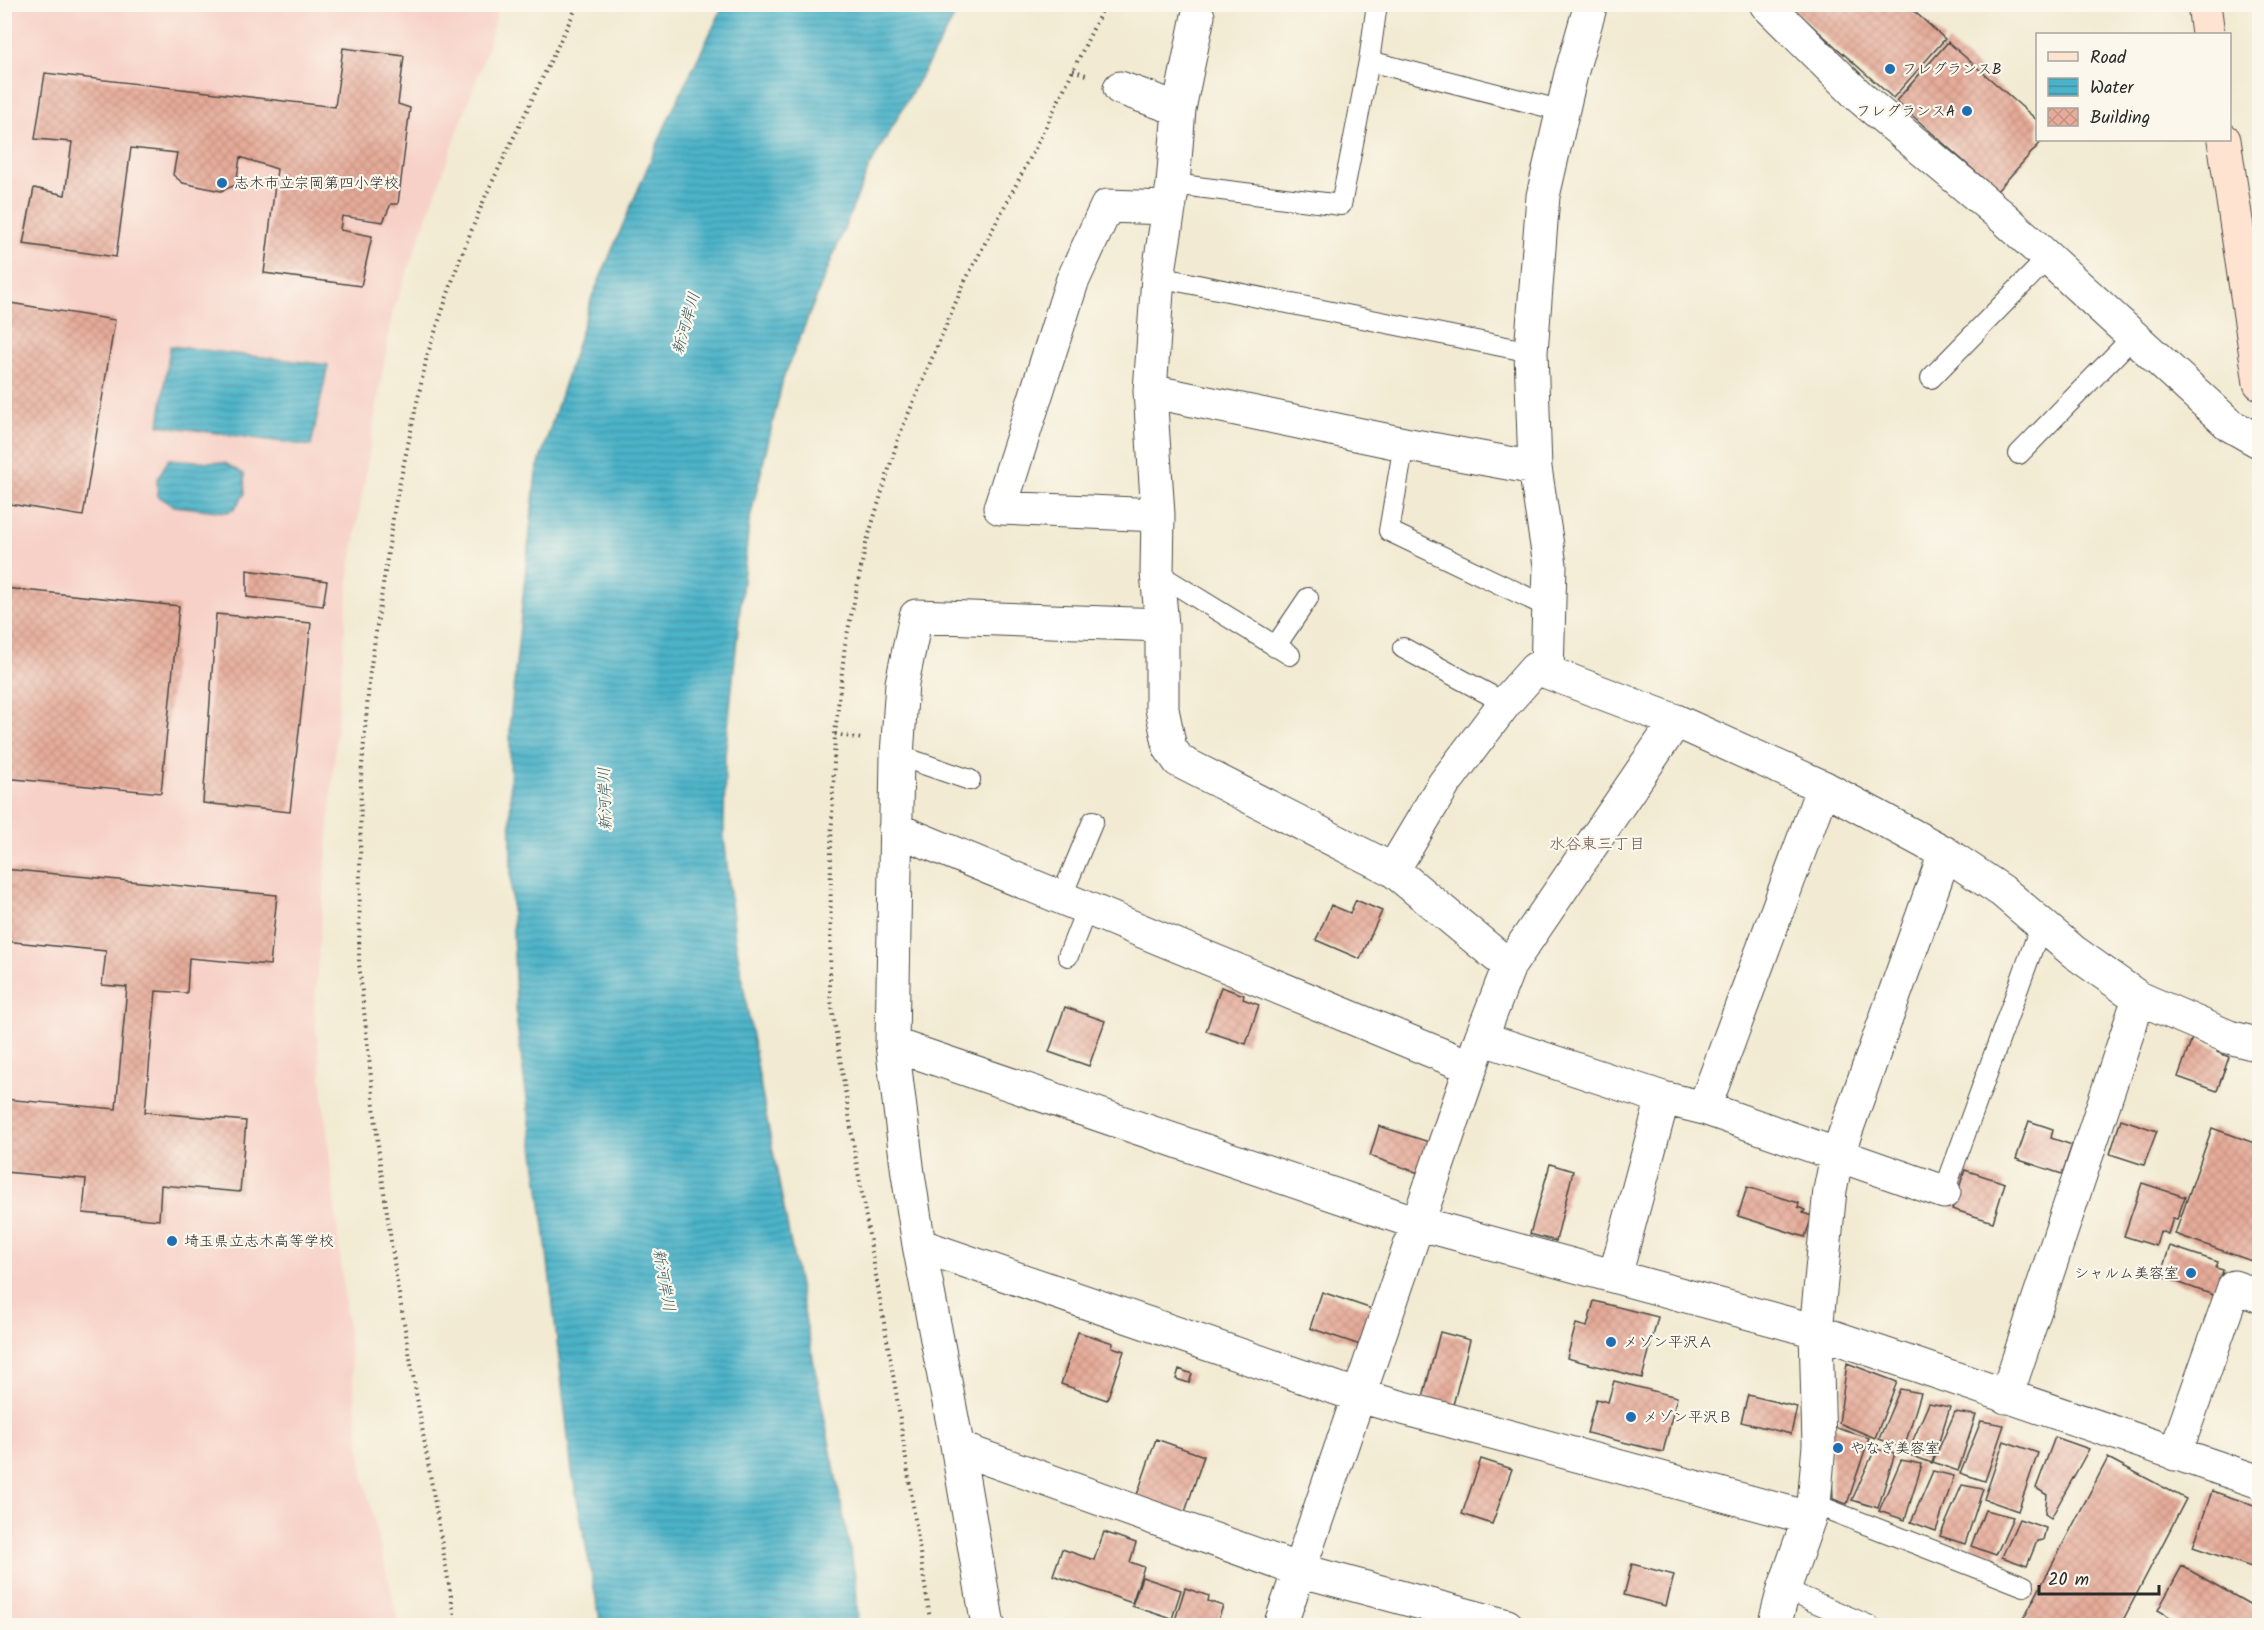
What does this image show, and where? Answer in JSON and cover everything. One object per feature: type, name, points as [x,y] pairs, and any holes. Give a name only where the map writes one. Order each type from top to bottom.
[{"type":"main road","points":[[2204,4],[2208,33]]},
{"type":"main road","points":[[2224,141],[2259,383]]},
{"type":"street","points":[[1547,672],[1550,565],[1534,468],[1531,352],[1543,196],[1591,4]]},
{"type":"street","points":[[1766,4],[1861,98],[2004,218],[2230,425],[2259,442]]},
{"type":"street","points":[[1198,16],[1179,109],[1171,196],[1158,277],[1150,391],[1158,515],[1157,573],[1162,625],[1162,709],[1170,748],[1179,761],[1393,870],[1509,966]]},
{"type":"street","points":[[1120,88],[1179,109]]},
{"type":"street","points":[[1158,515],[1000,508],[1072,282],[1107,206],[1171,196]]},
{"type":"street","points":[[1150,391],[1404,444],[1534,468]]},
{"type":"street","points":[[988,1626],[958,1448],[919,1245],[892,1044],[897,755],[902,683],[916,616],[1162,625]]},
{"type":"street","points":[[1393,870],[1444,784],[1505,703],[1535,669],[1676,722],[1823,787],[1945,853],[2002,891],[2074,952],[2139,998],[2229,1037],[2259,1045]]},
{"type":"street","points":[[1280,1626],[1476,1052],[1509,966],[1676,722]]},
{"type":"street","points":[[1704,1108],[1823,787]]},
{"type":"street","points":[[895,829],[1074,903],[1476,1052],[1704,1108],[1944,1192]]},
{"type":"street","points":[[1774,1626],[1784,1589],[1811,1511],[1819,1446],[1816,1331],[1830,1190],[1837,1156],[1945,853]]},
{"type":"street","points":[[2006,1397],[2139,998]]},
{"type":"street","points":[[892,1044],[1417,1223],[1816,1331],[2259,1482]]},
{"type":"street","points":[[1615,1276],[1663,1098]]},
{"type":"street","points":[[919,1245],[1359,1396],[1811,1511]]},
{"type":"street","points":[[2175,1454],[2234,1287],[2259,1296]]},
{"type":"street","points":[[958,1448],[1299,1570],[1507,1626]]},
{"type":"lane","points":[[1171,196],[1341,205],[1369,61],[1377,4]]},
{"type":"lane","points":[[1369,61],[1563,111]]},
{"type":"lane","points":[[1931,378],[2048,258]]},
{"type":"lane","points":[[1158,277],[1531,352]]},
{"type":"lane","points":[[2019,454],[2133,337]]},
{"type":"lane","points":[[1404,444],[1389,531],[1550,608]]},
{"type":"lane","points":[[1157,573],[1283,651],[1308,598]]},
{"type":"lane","points":[[1403,648],[1505,703]]},
{"type":"lane","points":[[897,755],[970,780]]},
{"type":"lane","points":[[1068,956],[1074,903],[1093,821]]},
{"type":"lane","points":[[1944,1192],[2041,925]]},
{"type":"lane","points":[[1811,1511],[2024,1586]]},
{"type":"lane","points":[[1784,1589],[1870,1626]]},
{"type":"path","points":[[456,1626],[396,1276],[380,1163],[359,963],[362,777],[370,672],[393,516],[427,356],[459,261],[486,195],[578,4]]},
{"type":"shaded area","name":"埼玉県立志木高等学校","points":[[5,5],[499,5],[486,53],[392,314],[350,568],[314,1008],[363,1474],[399,1625],[5,1626]]},
{"type":"water","name":"新河岸川","points":[[724,5],[961,5],[868,170],[783,379],[749,523],[725,756],[724,836],[735,938],[765,1110],[856,1581],[858,1625],[601,1625],[572,1472],[544,1227],[517,1025],[511,886],[510,721],[536,473],[592,297],[669,117]]},
{"type":"water","points":[[170,346],[328,365],[311,446],[159,425]]},
{"type":"water","points":[[169,459],[225,463],[244,474],[245,494],[233,510],[226,512],[174,506],[158,496],[157,479]]},
{"type":"building","name":"フレグランスB","points":[[1794,4],[1906,4],[1945,39],[1893,98],[1791,7]]},
{"type":"building","name":"フレグランスA","points":[[1948,42],[2036,119],[2036,141],[2042,141],[1997,191],[1896,101]]},
{"type":"building","points":[[343,48],[404,56],[398,104],[410,108],[398,204],[391,204],[383,222],[342,216],[340,230],[372,236],[361,286],[264,273],[277,169],[240,157],[236,185],[221,191],[183,183],[173,175],[177,153],[131,148],[116,257],[23,244],[34,188],[65,195],[72,142],[35,139],[45,73],[335,107]]},
{"type":"building","points":[[4,302],[115,320],[83,516],[4,503]]},
{"type":"building","points":[[247,570],[327,581],[323,606],[247,597]]},
{"type":"building","points":[[4,588],[179,606],[161,793],[4,778]]},
{"type":"building","points":[[216,614],[311,623],[290,812],[203,803]]},
{"type":"building","points":[[4,869],[277,895],[270,965],[189,958],[187,993],[156,991],[145,1112],[246,1121],[240,1192],[161,1185],[159,1220],[83,1213],[86,1179],[4,1172],[4,1099],[116,1109],[127,987],[102,985],[106,951],[4,941]]},
{"type":"building","points":[[1356,900],[1382,911],[1360,959],[1316,940],[1331,905],[1350,913]]},
{"type":"building","points":[[1221,987],[1244,995],[1243,999],[1259,1005],[1246,1044],[1206,1031]]},
{"type":"building","points":[[1065,1007],[1105,1021],[1089,1066],[1049,1052]]},
{"type":"building","points":[[2192,1038],[2219,1048],[2217,1052],[2229,1057],[2217,1091],[2178,1077]]},
{"type":"building","points":[[2121,1119],[2157,1131],[2144,1165],[2110,1154]]},
{"type":"building","points":[[2029,1121],[2053,1129],[2051,1138],[2072,1145],[2062,1174],[2016,1159]]},
{"type":"building","points":[[1379,1126],[1429,1142],[1419,1173],[1370,1156]]},
{"type":"building","points":[[2212,1128],[2260,1145],[2260,1264],[2175,1234]]},
{"type":"building","points":[[1550,1164],[1573,1171],[1556,1241],[1530,1234]]},
{"type":"building","points":[[1965,1170],[2005,1183],[1993,1222],[1952,1209]]},
{"type":"building","points":[[2142,1183],[2185,1197],[2177,1219],[2173,1218],[2168,1234],[2160,1231],[2156,1246],[2124,1236]]},
{"type":"building","points":[[1747,1187],[1799,1203],[1798,1207],[1805,1210],[1803,1213],[1812,1216],[1805,1237],[1738,1216]]},
{"type":"building","name":"シャルム美容室","points":[[2170,1246],[2218,1262],[2216,1268],[2223,1270],[2216,1296],[2160,1276]]},
{"type":"building","points":[[1322,1292],[1372,1309],[1360,1345],[1310,1328]]},
{"type":"building","name":"メゾン平沢Ａ","points":[[1594,1301],[1658,1317],[1642,1378],[1567,1358],[1576,1324],[1587,1327]]},
{"type":"building","points":[[1078,1332],[1113,1343],[1112,1347],[1124,1351],[1107,1400],[1061,1384]]},
{"type":"building","points":[[1440,1332],[1470,1340],[1453,1405],[1423,1397]]},
{"type":"building","points":[[1847,1363],[1897,1382],[1875,1438],[1839,1423]]},
{"type":"building","points":[[1179,1369],[1192,1374],[1189,1383],[1176,1379]]},
{"type":"building","name":"メゾン平沢Ｂ","points":[[1614,1381],[1677,1397],[1663,1452],[1587,1433],[1596,1399],[1608,1402]]},
{"type":"building","points":[[1900,1389],[1921,1393],[1904,1448],[1879,1439]]},
{"type":"building","points":[[1748,1395],[1797,1407],[1791,1434],[1741,1422]]},
{"type":"building","points":[[1929,1403],[1950,1407],[1932,1463],[1907,1454]]},
{"type":"building","points":[[1955,1412],[1976,1415],[1958,1471],[1933,1462]]},
{"type":"building","points":[[1981,1421],[2004,1425],[1985,1481],[1960,1473]]},
{"type":"building","points":[[1830,1426],[1869,1438],[1847,1504],[1833,1499]]},
{"type":"building","points":[[2055,1437],[2089,1449],[2051,1518],[2045,1514],[2047,1495],[2036,1488]]},
{"type":"building","points":[[1156,1439],[1204,1456],[1184,1515],[1136,1498]]},
{"type":"building","points":[[2004,1441],[2038,1453],[2018,1511],[1984,1499]]},
{"type":"building","points":[[1875,1449],[1895,1453],[1878,1508],[1852,1500]]},
{"type":"building","points":[[2108,1458],[2186,1499],[2120,1626],[2020,1626]]},
{"type":"building","points":[[1481,1459],[1512,1469],[1492,1524],[1462,1514]]},
{"type":"building","points":[[1901,1460],[1922,1464],[1905,1520],[1879,1511]]},
{"type":"building","points":[[1933,1471],[1954,1476],[1936,1531],[1911,1522]]},
{"type":"building","points":[[1962,1485],[1983,1489],[1965,1544],[1940,1536]]},
{"type":"building","points":[[2212,1491],[2260,1507],[2260,1570],[2193,1547]]},
{"type":"building","points":[[1985,1510],[2013,1517],[1996,1555],[1971,1546]]},
{"type":"building","points":[[2019,1519],[2046,1528],[2043,1540],[2037,1541],[2027,1566],[2002,1557]]},
{"type":"building","points":[[1104,1532],[1136,1543],[1130,1562],[1144,1567],[1132,1603],[1053,1575],[1062,1549],[1094,1560]]},
{"type":"building","points":[[1632,1564],[1674,1575],[1666,1606],[1624,1595]]},
{"type":"building","points":[[2182,1566],[2260,1610],[2260,1626],[2185,1626],[2158,1610]]},
{"type":"building","points":[[1142,1577],[1181,1590],[1172,1619],[1132,1606]]},
{"type":"building","points":[[1185,1588],[1209,1596],[1208,1601],[1223,1606],[1216,1626],[1191,1626],[1175,1620]]},
{"type":"place","name":"フレグランスB","points":[[1890,69]]},
{"type":"place","name":"フレグランスA","points":[[1967,111]]},
{"type":"place","name":"志木市立宗岡第四小学校","points":[[222,183]]},
{"type":"place","name":"埼玉県立志木高等学校","points":[[172,1241]]},
{"type":"place","name":"シャルム美容室","points":[[2191,1273]]},
{"type":"place","name":"メゾン平沢Ａ","points":[[1611,1342]]},
{"type":"place","name":"メゾン平沢Ｂ","points":[[1631,1417]]},
{"type":"place","name":"やなぎ美容室","points":[[1838,1448]]},
{"type":"district","name":"水谷東三丁目","points":[[1597,843]]}]
